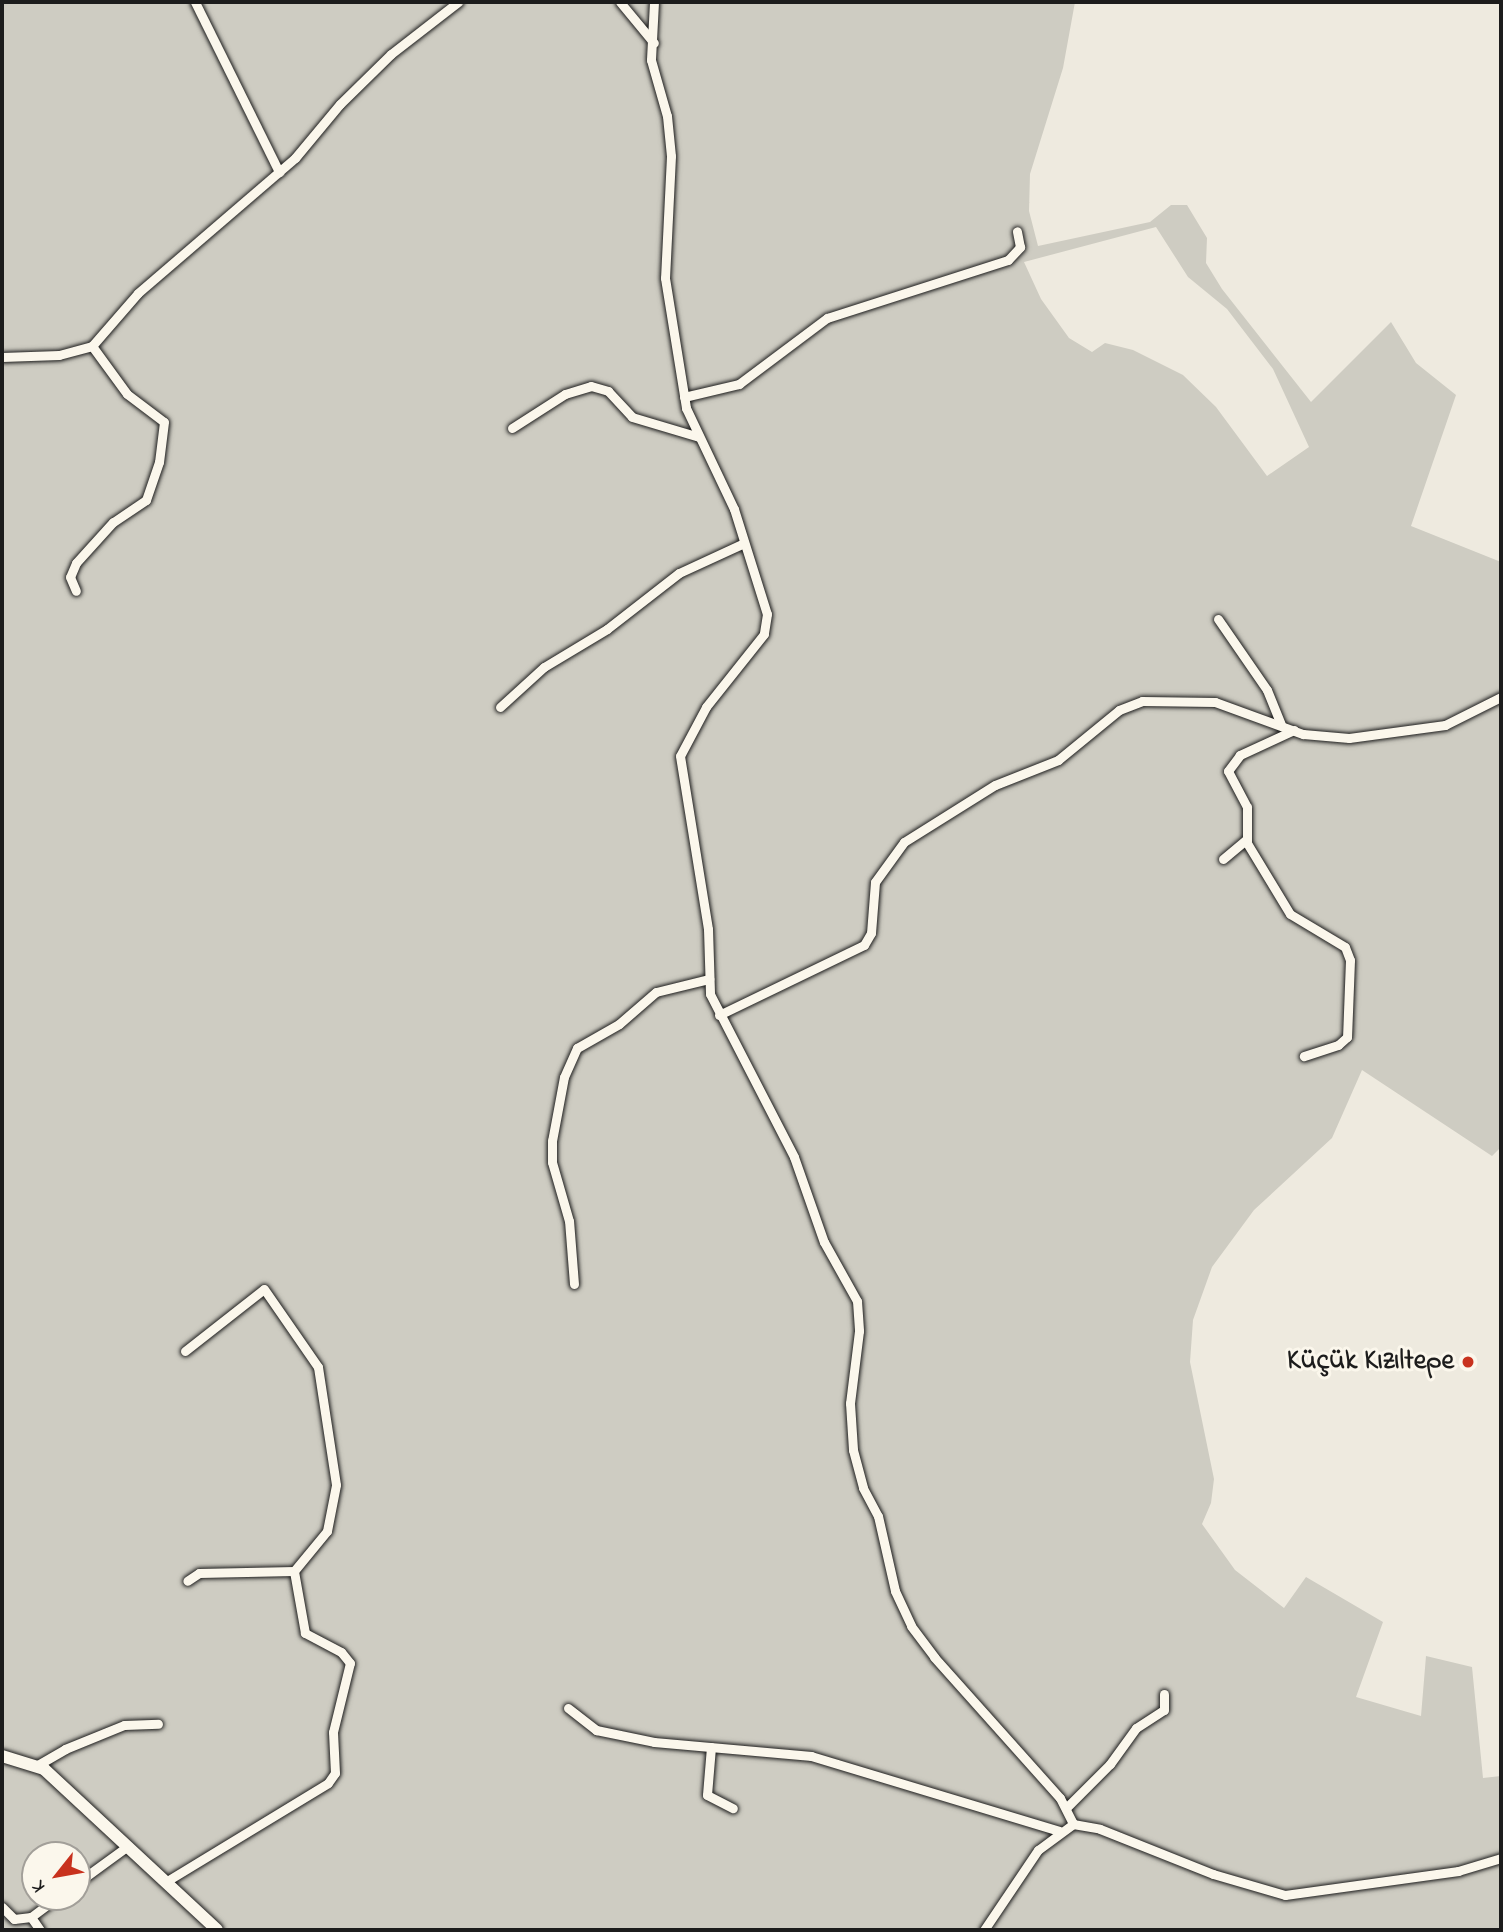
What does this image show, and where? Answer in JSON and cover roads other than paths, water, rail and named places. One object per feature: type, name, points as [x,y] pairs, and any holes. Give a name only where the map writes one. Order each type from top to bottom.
[{"type":"street","points":[[195,2],[279,172]]},
{"type":"street","points":[[2,358],[59,355],[92,346],[138,293],[279,172],[391,54],[458,2]]},
{"type":"street","points":[[620,2],[654,43]]},
{"type":"street","points":[[654,2],[654,43],[651,60],[667,116],[671,156],[665,278],[684,397],[699,437],[734,509],[742,544],[765,604],[767,624],[758,643],[706,707],[680,756],[708,929],[709,979],[719,1015],[794,1157],[824,1242],[857,1301],[859,1331],[850,1403],[853,1450],[863,1488],[878,1516],[895,1591],[911,1626],[934,1657],[1066,1808],[1073,1824]]},
{"type":"street","points":[[684,397],[739,384],[775,352],[800,341],[827,318],[1008,260],[1020,247],[1017,231]]},
{"type":"street","points":[[76,590],[70,576],[76,563],[113,522],[146,500],[159,461],[164,425],[160,416],[127,394],[107,372],[92,346]]},
{"type":"street","points":[[512,428],[565,394],[592,386],[608,391],[632,417],[699,437]]},
{"type":"street","points":[[500,707],[544,667],[607,629],[679,573],[742,544]]},
{"type":"street","points":[[1218,619],[1268,690],[1281,724]]},
{"type":"street","points":[[719,1015],[864,945],[871,933],[875,882],[904,842],[995,785],[1067,754],[1119,710],[1142,701],[1215,702],[1326,739],[1445,725],[1501,696]]},
{"type":"street","points":[[1294,730],[1240,755],[1229,767],[1230,781],[1247,807],[1247,840],[1290,914],[1345,947],[1350,960],[1347,1037],[1338,1045],[1304,1056]]},
{"type":"street","points":[[1223,859],[1247,840]]},
{"type":"street","points":[[574,1284],[569,1221],[552,1162],[552,1141],[564,1077],[577,1048],[619,1024],[656,992],[709,979]]},
{"type":"street","points":[[186,1352],[264,1289],[315,1359],[327,1402],[335,1499],[323,1539],[294,1570],[199,1573],[187,1581]]},
{"type":"street","points":[[167,1881],[327,1783],[335,1773],[333,1732],[350,1663],[341,1652],[305,1633],[294,1570]]},
{"type":"street","points":[[1066,1808],[1110,1764],[1136,1728],[1164,1710],[1164,1694]]},
{"type":"street","points":[[568,1707],[596,1730],[654,1742],[811,1756],[1059,1831]]},
{"type":"street","points":[[36,1766],[65,1749],[124,1725],[158,1724]]},
{"type":"street","points":[[711,1747],[707,1796],[733,1808]]},
{"type":"street","points":[[2,1756],[36,1766],[167,1881],[217,1930]]},
{"type":"street","points":[[984,1930],[1038,1850],[1059,1831],[1073,1824],[1100,1829],[1213,1874],[1285,1895],[1458,1871],[1501,1858]]},
{"type":"street","points":[[91,1873],[128,1846]]},
{"type":"street","points":[[2,1907],[14,1919],[31,1917],[39,1911]]},
{"type":"street","points":[[31,1917],[40,1930]]},
{"type":"place","name":"Küçük Kızıltepe","points":[[1468,1362]]}]
